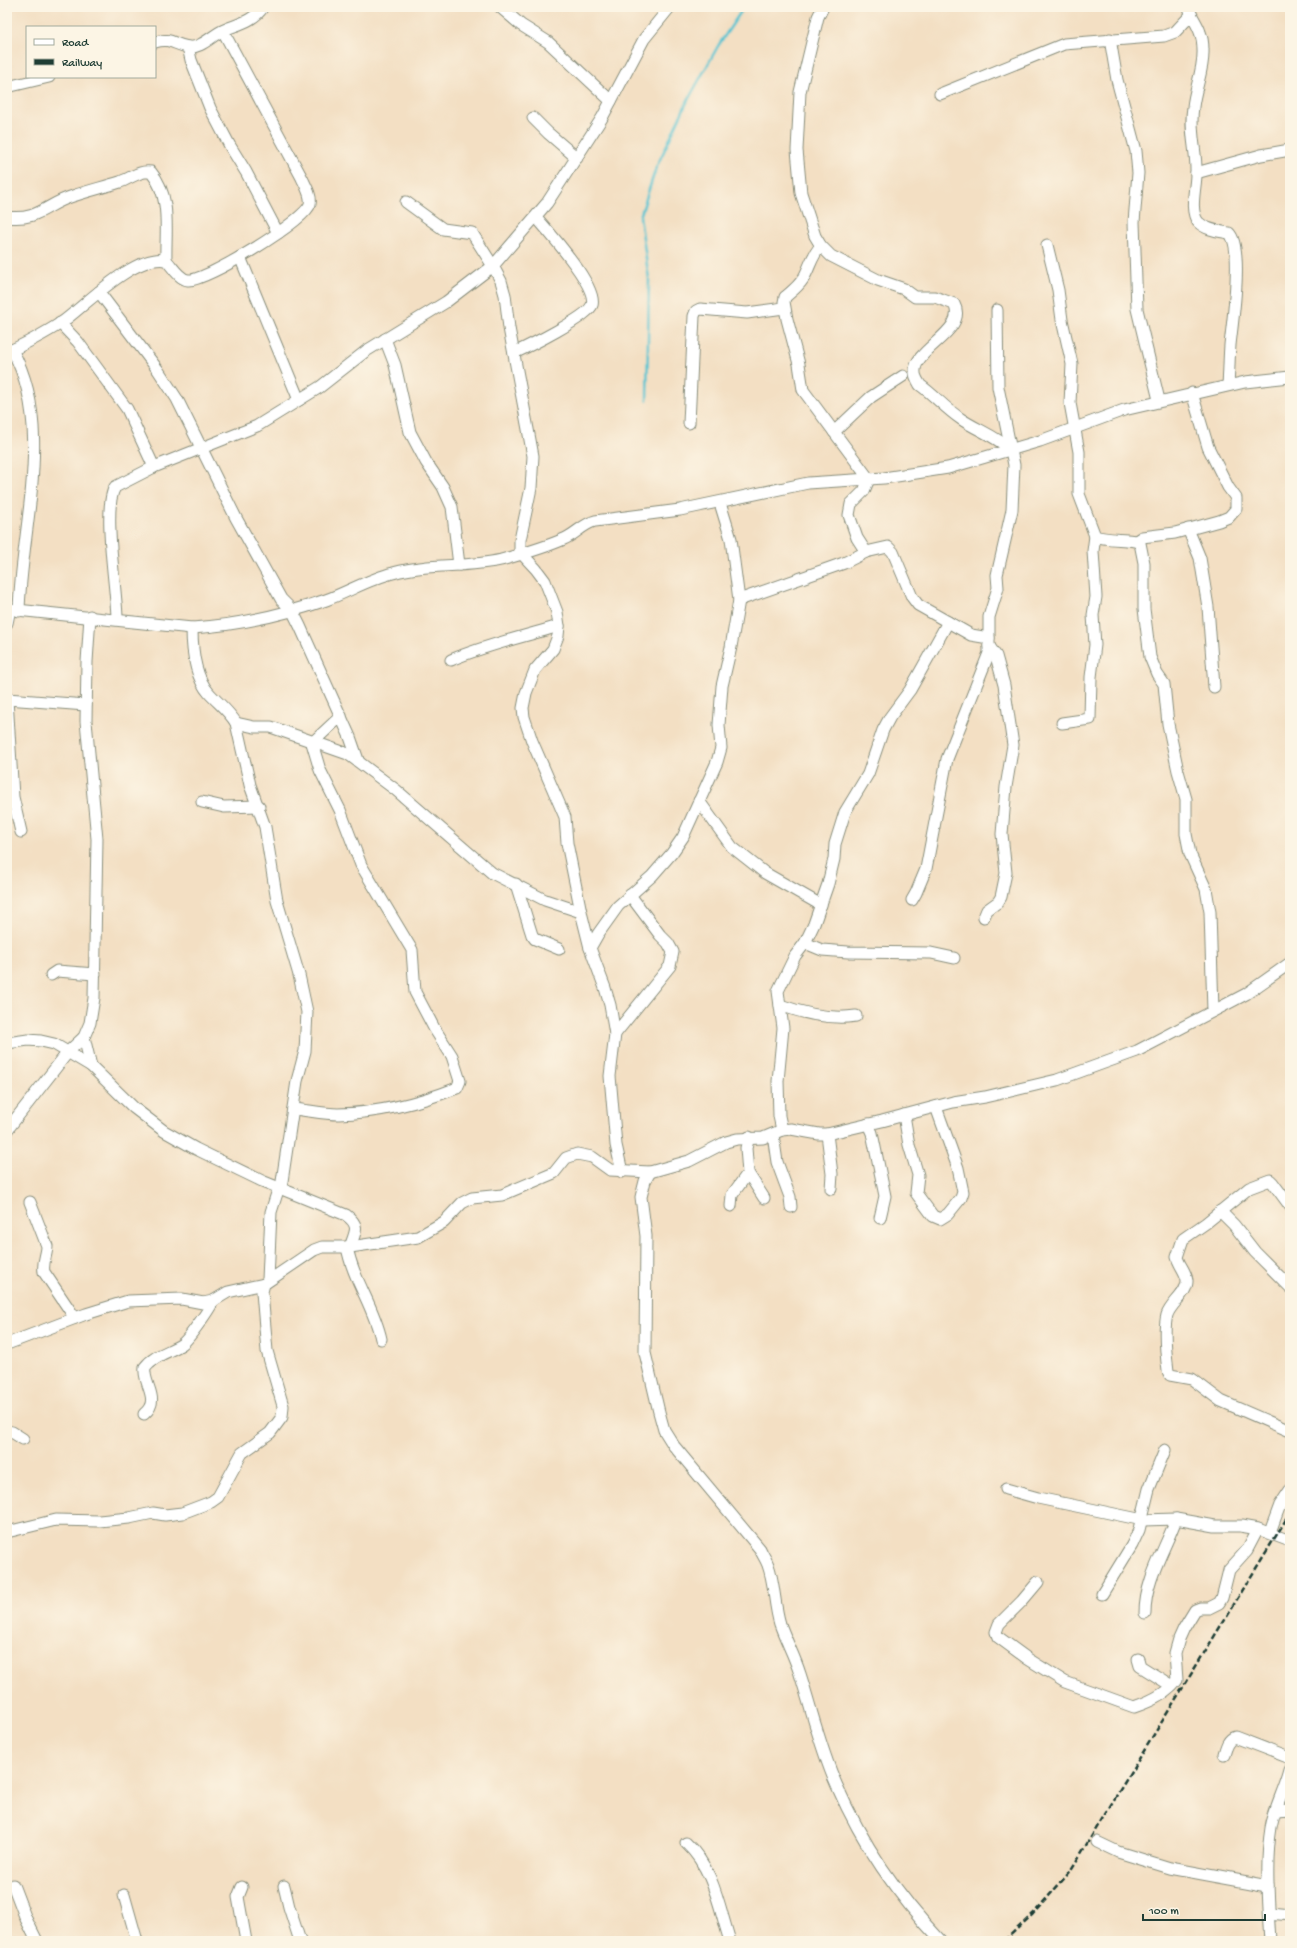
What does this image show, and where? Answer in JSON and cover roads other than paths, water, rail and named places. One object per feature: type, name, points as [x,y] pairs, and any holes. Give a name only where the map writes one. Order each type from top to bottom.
[{"type":"street","points":[[156,42],[168,39],[188,47],[200,45],[223,30],[253,17],[263,7]]},
{"type":"street","points":[[500,7],[521,25],[548,42],[611,101]]},
{"type":"street","points":[[117,619],[111,537],[111,493],[120,484],[154,467],[256,426],[320,387],[366,351],[446,302],[493,266],[536,217],[577,158],[611,101],[644,39],[670,7]]},
{"type":"street","points":[[823,7],[818,16],[800,92],[797,150],[801,193],[815,236],[821,246],[831,256],[878,280],[904,289],[915,297],[935,297],[954,304],[956,308],[956,318],[945,335],[923,356],[916,367],[915,373],[917,379],[920,385],[952,413],[984,433],[1000,440],[1011,450]]},
{"type":"street","points":[[940,94],[1064,44],[1110,39],[1164,36],[1175,32],[1190,11],[1201,32],[1203,51],[1202,71],[1193,105],[1191,126],[1196,173],[1194,203],[1196,218],[1202,225],[1208,228],[1230,233],[1234,244],[1237,277],[1228,386]]},
{"type":"street","points":[[7,217],[25,218],[37,214],[74,196],[84,194],[138,173],[152,172],[160,186],[166,206],[166,260],[180,277],[186,280],[192,280],[218,270],[278,233],[301,216],[310,204],[310,196],[223,30]]},
{"type":"street","points":[[1110,39],[1117,80],[1136,151],[1138,173],[1134,222],[1137,309],[1159,400]]},
{"type":"street","points":[[188,47],[191,60],[210,108],[278,233]]},
{"type":"street","points":[[7,86],[44,78]]},
{"type":"street","points":[[533,118],[577,158]]},
{"type":"street","points":[[1196,173],[1261,155],[1290,150]]},
{"type":"street","points":[[406,202],[443,229],[472,233],[501,281],[505,295],[521,398],[534,456],[530,488],[520,540],[522,554],[545,581],[557,612],[559,626],[558,636],[553,649],[535,670],[526,693],[524,712],[532,741],[565,817],[567,843],[581,912],[590,948],[605,988],[615,1034],[610,1076],[616,1145],[622,1172]]},
{"type":"street","points":[[514,353],[536,343],[573,321],[590,309],[592,305],[589,287],[571,260],[536,217]]},
{"type":"street","points":[[1047,245],[1058,290],[1062,320],[1072,364],[1070,403],[1079,452],[1079,494],[1095,536],[1093,551],[1096,597],[1093,616],[1095,645],[1090,719],[1062,723]]},
{"type":"street","points":[[821,246],[814,253],[804,279],[785,297],[784,308],[799,364],[803,390],[869,479]]},
{"type":"street","points":[[240,257],[298,400]]},
{"type":"street","points":[[7,623],[20,579],[34,476],[30,399],[21,367],[10,351],[60,323],[112,281],[152,259],[166,260]]},
{"type":"street","points":[[99,292],[158,370],[178,401],[272,583],[281,599],[292,610],[341,716],[358,760]]},
{"type":"street","points":[[689,423],[694,316],[696,311],[700,309],[747,313],[784,308]]},
{"type":"street","points":[[912,900],[926,869],[947,759],[987,659],[990,613],[998,588],[997,575],[1012,510],[1014,476],[1011,450],[998,387],[997,310]]},
{"type":"street","points":[[60,323],[78,342],[127,410],[154,467]]},
{"type":"street","points":[[385,339],[395,365],[410,432],[432,472],[443,486],[452,507],[459,565]]},
{"type":"street","points":[[834,432],[871,397],[903,376]]},
{"type":"street","points":[[12,610],[90,616],[192,628],[244,622],[326,600],[360,584],[392,573],[419,567],[476,564],[522,554],[564,539],[595,520],[646,516],[720,503],[808,483],[919,474],[948,468],[1011,450],[1124,410],[1159,400],[1228,386],[1290,377]]},
{"type":"street","points":[[1095,536],[1108,540],[1136,541],[1142,536],[1164,535],[1229,517],[1233,514],[1238,503],[1228,487],[1208,447],[1192,393]]},
{"type":"street","points":[[866,552],[857,538],[849,515],[851,504],[864,491],[869,479]]},
{"type":"street","points":[[590,948],[606,921],[618,906],[656,873],[683,837],[717,762],[721,748],[719,725],[722,686],[731,647],[739,600],[731,539],[720,503]]},
{"type":"street","points":[[1188,529],[1200,558],[1208,607],[1214,687]]},
{"type":"street","points":[[1136,541],[1142,549],[1144,563],[1144,609],[1150,657],[1157,674],[1164,684],[1168,724],[1178,771],[1186,799],[1186,834],[1190,854],[1206,889],[1210,912],[1213,1011]]},
{"type":"street","points":[[739,600],[844,563],[866,552],[888,547],[893,552],[912,597],[918,605],[971,636],[989,642],[996,656],[1004,685],[1013,745],[1006,787],[1002,834],[1006,873],[1001,897],[998,902],[987,910],[984,917]]},
{"type":"street","points":[[7,1130],[68,1052],[84,1037],[90,1023],[94,998],[97,839],[86,705],[90,616]]},
{"type":"street","points":[[791,1207],[790,1197],[777,1162],[778,1081],[782,1042],[778,991],[795,956],[805,943],[821,905],[834,859],[835,844],[845,812],[868,774],[883,730],[910,690],[948,622]]},
{"type":"street","points":[[451,660],[520,636],[542,632],[559,626]]},
{"type":"street","points":[[7,1532],[56,1520],[99,1521],[129,1518],[153,1513],[166,1515],[182,1513],[211,1502],[218,1497],[242,1453],[270,1433],[282,1417],[283,1406],[267,1351],[262,1292],[266,1282],[271,1212],[280,1188],[293,1108],[305,1051],[307,1012],[299,975],[277,901],[266,827],[250,785],[236,723],[231,714],[208,692],[200,679],[192,650],[192,628]]},
{"type":"street","points":[[21,832],[13,797],[7,699],[86,705]]},
{"type":"street","points":[[312,743],[341,716]]},
{"type":"street","points":[[236,723],[254,727],[270,727],[312,743],[340,750],[358,760],[396,790],[492,873],[545,900],[581,912]]},
{"type":"street","points":[[293,1108],[337,1114],[380,1111],[442,1094],[457,1088],[460,1081],[452,1056],[434,1028],[415,992],[412,950],[362,865],[340,810],[320,770],[312,743]]},
{"type":"street","points":[[699,801],[732,847],[765,873],[821,905]]},
{"type":"street","points":[[202,802],[224,807],[259,806]]},
{"type":"street","points":[[516,884],[532,935],[535,939],[559,949]]},
{"type":"street","points":[[615,1034],[670,966],[673,952],[668,943],[660,935],[630,895]]},
{"type":"street","points":[[805,943],[822,950],[848,952],[931,953],[954,958]]},
{"type":"street","points":[[7,1344],[75,1318],[128,1301],[182,1299],[203,1303],[213,1301],[228,1292],[266,1282],[314,1250],[322,1247],[348,1247],[418,1237],[444,1222],[462,1203],[472,1198],[502,1195],[554,1174],[566,1158],[577,1154],[592,1157],[610,1170],[622,1172],[650,1172],[689,1161],[726,1142],[749,1137],[763,1138],[791,1129],[827,1134],[953,1102],[985,1097],[1057,1080],[1137,1050],[1246,994],[1290,963]]},
{"type":"street","points":[[50,975],[57,971],[94,974]]},
{"type":"street","points":[[780,1005],[813,1016],[842,1018],[856,1016]]},
{"type":"street","points":[[84,1037],[91,1066]]},
{"type":"street","points":[[7,1043],[41,1041],[54,1044],[91,1066],[134,1108],[164,1131],[196,1149],[280,1188],[346,1215],[354,1221],[356,1228],[348,1247],[350,1264],[370,1303],[381,1339]]},
{"type":"street","points":[[904,1115],[909,1145],[918,1174],[916,1193],[933,1216],[940,1219],[943,1218],[961,1198],[963,1192],[958,1168],[936,1107]]},
{"type":"street","points":[[868,1124],[872,1133],[885,1196],[880,1218]]},
{"type":"street","points":[[827,1134],[832,1174],[831,1189]]},
{"type":"street","points":[[749,1137],[746,1148],[748,1173],[764,1198]]},
{"type":"street","points":[[650,1172],[645,1181],[641,1196],[646,1236],[645,1353],[664,1430],[685,1459],[760,1549],[768,1565],[775,1608],[780,1625],[798,1668],[836,1786],[857,1828],[875,1858],[928,1927],[941,1941]]},
{"type":"street","points":[[731,1206],[732,1195],[748,1173]]},
{"type":"street","points":[[1290,1206],[1270,1180],[1249,1188],[1220,1212],[1181,1240],[1177,1257],[1186,1275],[1187,1283],[1167,1317],[1165,1327],[1168,1371],[1170,1375],[1179,1378],[1192,1379],[1221,1401],[1290,1432]]},
{"type":"street","points":[[30,1202],[47,1246],[47,1252],[42,1265],[44,1272],[75,1318]]},
{"type":"street","points":[[1220,1212],[1234,1225],[1255,1252],[1290,1286]]},
{"type":"street","points":[[144,1414],[151,1405],[152,1397],[151,1390],[145,1379],[145,1367],[158,1356],[183,1343],[210,1308],[213,1301]]},
{"type":"street","points":[[7,1431],[12,1432],[23,1439]]},
{"type":"street","points":[[1102,1594],[1132,1545],[1143,1520],[1149,1489],[1165,1450]]},
{"type":"street","points":[[1006,1489],[1038,1498],[1143,1520],[1176,1519],[1215,1526],[1241,1526],[1258,1528],[1290,1541]]},
{"type":"street","points":[[1270,1532],[1280,1505],[1290,1490]]},
{"type":"street","points":[[1144,1613],[1145,1602],[1154,1571],[1167,1545],[1176,1519]]},
{"type":"street","points":[[1038,1582],[1022,1601],[1008,1613],[996,1629],[998,1637],[1065,1682],[1134,1707],[1144,1704],[1172,1686],[1177,1680],[1175,1653],[1179,1638],[1184,1628],[1195,1610],[1200,1608],[1209,1608],[1219,1603],[1222,1598],[1229,1570],[1247,1550],[1258,1528]]},
{"type":"street","points":[[1138,1659],[1140,1666],[1172,1686]]},
{"type":"street","points":[[1224,1754],[1227,1745],[1231,1739],[1235,1737],[1290,1758]]},
{"type":"street","points":[[1271,1941],[1268,1886],[1269,1841],[1276,1810],[1283,1796],[1290,1769]]},
{"type":"street","points":[[1276,1810],[1290,1809]]},
{"type":"street","points":[[1097,1842],[1118,1852],[1170,1868],[1268,1886]]},
{"type":"street","points":[[686,1843],[694,1850],[702,1863],[718,1896],[730,1941]]},
{"type":"street","points":[[13,1885],[26,1919],[37,1941]]},
{"type":"street","points":[[284,1886],[289,1908],[300,1941]]},
{"type":"street","points":[[242,1887],[238,1897],[246,1941]]},
{"type":"street","points":[[124,1895],[137,1941]]},
{"type":"street","points":[[1270,1913],[1290,1915]]},
{"type":"waterway","points":[[647,400],[649,279],[640,217],[656,168],[688,100],[718,46],[744,7]]},
{"type":"railway","points":[[1004,1941],[1033,1914],[1069,1873],[1290,1513]]}]
